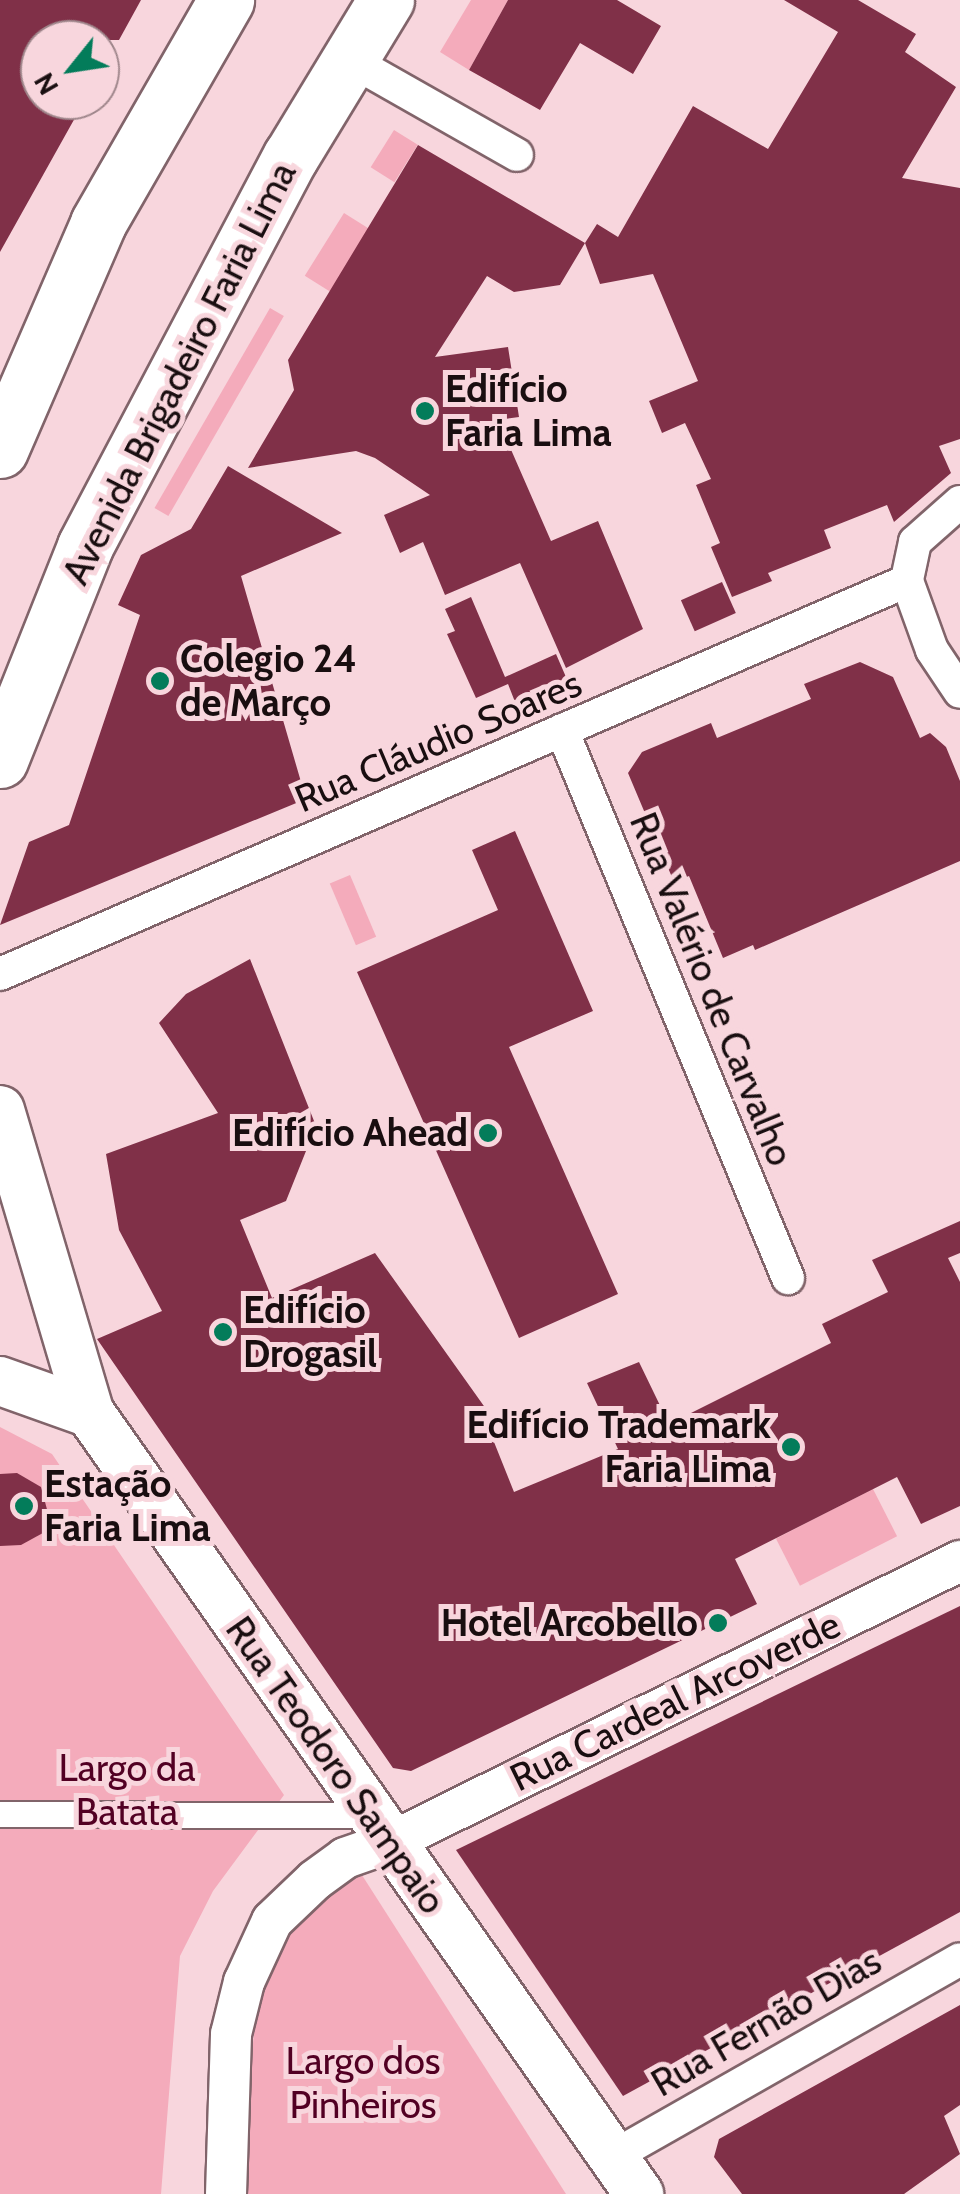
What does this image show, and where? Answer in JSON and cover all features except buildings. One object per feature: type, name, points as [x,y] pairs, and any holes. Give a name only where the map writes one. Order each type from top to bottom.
[{"type":"highway","points":[[0,450],[14,386],[98,223],[226,0]]},
{"type":"highway","name":"Avenida Brigadeiro Faria Lima","points":[[0,760],[85,546],[291,156],[386,0]]},
{"type":"main road","name":"Rua Teodoro Sampaio","points":[[0,1110],[90,1413],[626,2176]]},
{"type":"main road","points":[[0,1381],[90,1413]]},
{"type":"street","points":[[350,60],[516,155]]},
{"type":"street","points":[[960,502],[915,542],[907,581],[932,650],[960,692]]},
{"type":"street","name":"Rua Cláudio Soares","points":[[0,974],[907,581]]},
{"type":"street","name":"Rua Valério de Carvalho","points":[[562,730],[788,1278]]},
{"type":"street","name":"Rua Cardeal Arcoverde","points":[[0,1814],[380,1829],[960,1560]]},
{"type":"street","points":[[226,2194],[232,2034],[244,1982],[272,1921],[380,1829]]},
{"type":"street","name":"Rua Fernão Dias","points":[[626,2176],[960,1959]]},
{"type":"green space","points":[[471,0],[508,0],[469,70],[440,52]]},
{"type":"green space","points":[[394,130],[418,145],[394,182],[371,167]]},
{"type":"green space","points":[[344,213],[370,229],[331,292],[305,276]]},
{"type":"green space","points":[[270,308],[284,316],[168,516],[155,508]]},
{"type":"green space","points":[[350,875],[376,937],[356,945],[330,884]]},
{"type":"green space","name":"Largo da Batata","points":[[0,1427],[52,1454],[284,1795],[213,1891],[180,1956],[161,2194],[0,2194]]},
{"type":"green space","points":[[873,1489],[897,1536],[800,1586],[776,1538]]},
{"type":"green space","name":"Largo dos Pinheiros","points":[[360,1872],[566,2194],[239,2194],[257,2000],[282,1940],[326,1893]]},
{"type":"place","name":"Edifício Faria Lima","points":[[425,411]]},
{"type":"place","name":"Colegio 24 de Março","points":[[160,681]]},
{"type":"place","name":"Edifício Ahead","points":[[488,1133]]},
{"type":"place","name":"Edifício Drogasil","points":[[223,1332]]},
{"type":"place","name":"Edifício Trademark Faria Lima","points":[[791,1447]]},
{"type":"place","name":"Estação Faria Lima","points":[[24,1506]]},
{"type":"place","name":"Hotel Arcobello","points":[[718,1623]]}]
